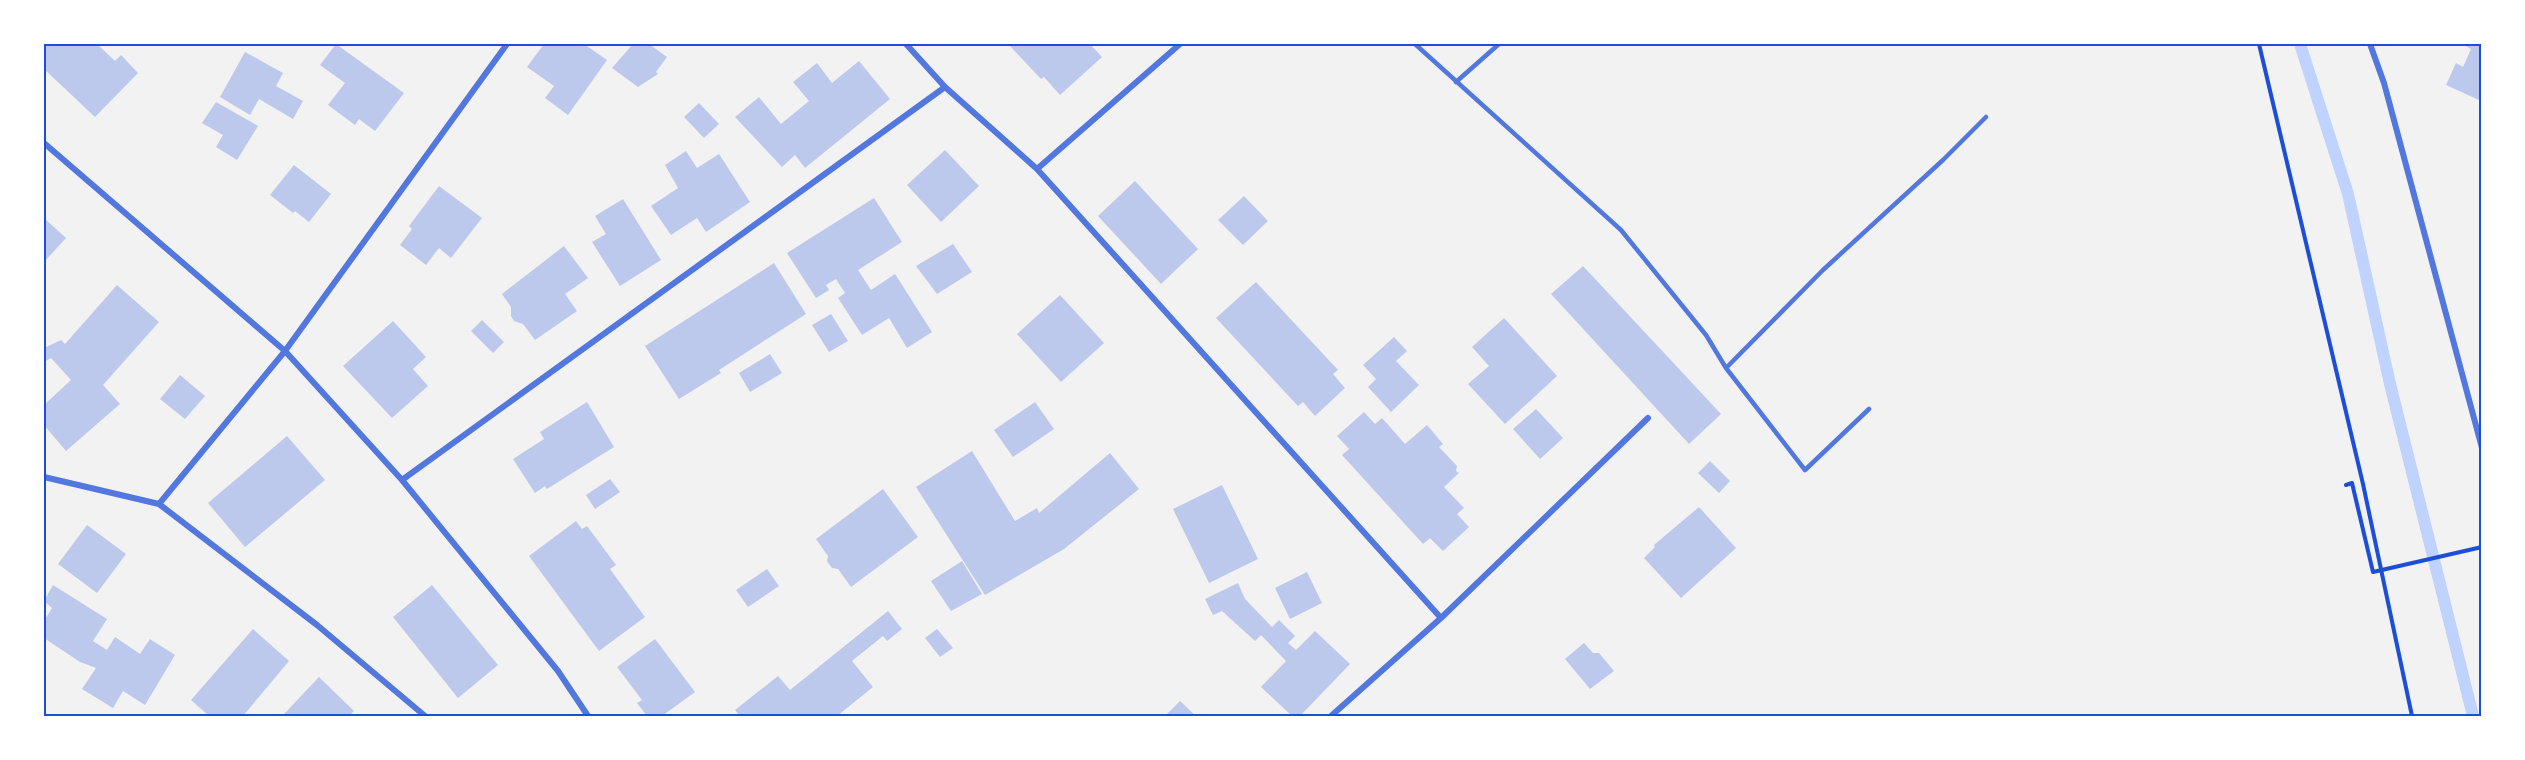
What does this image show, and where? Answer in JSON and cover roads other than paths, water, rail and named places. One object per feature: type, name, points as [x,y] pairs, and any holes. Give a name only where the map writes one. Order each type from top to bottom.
[{"type":"street","points":[[159,504],[285,351],[507,44]]},
{"type":"street","points":[[906,44],[945,87],[1037,169],[1441,618]]},
{"type":"street","points":[[1037,169],[1180,44]]},
{"type":"street","points":[[2370,44],[2384,83],[2481,448]]},
{"type":"street","points":[[402,480],[945,87]]},
{"type":"street","points":[[44,143],[285,351],[402,480],[558,671],[588,717]]},
{"type":"street","points":[[1331,717],[1441,618],[1648,418]]},
{"type":"street","points":[[44,477],[159,504],[317,625],[425,717]]},
{"type":"lane","points":[[1415,44],[1621,230],[1706,335],[1726,368],[1805,470],[1869,409]]},
{"type":"lane","points":[[1456,82],[1499,44]]},
{"type":"lane","points":[[1726,368],[1823,270],[1943,160],[1986,117]]},
{"type":"waterway","points":[[2300,44],[2348,194],[2390,384],[2473,716]]}]
